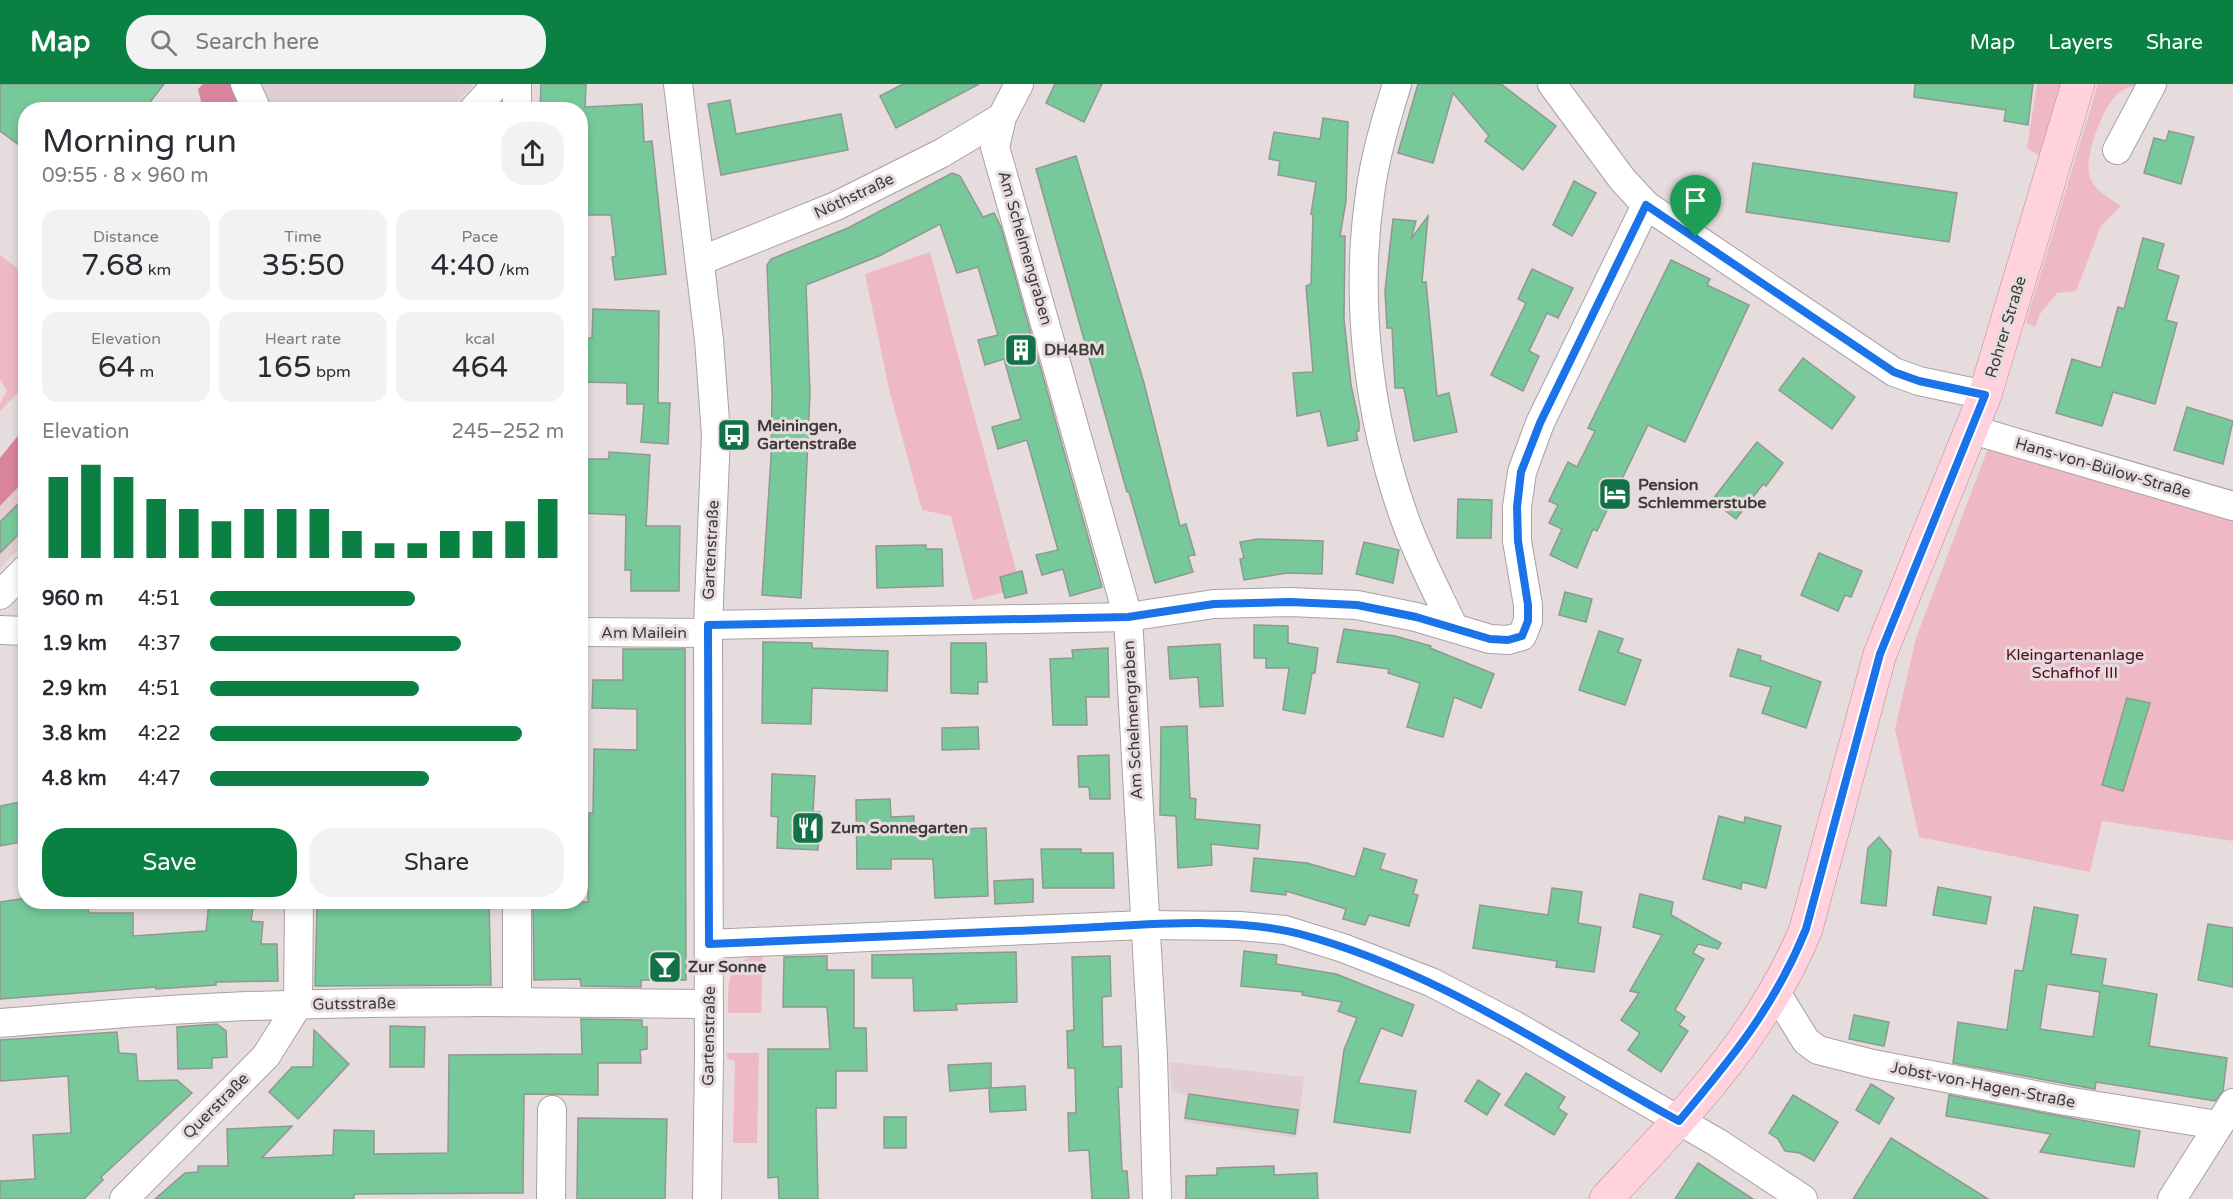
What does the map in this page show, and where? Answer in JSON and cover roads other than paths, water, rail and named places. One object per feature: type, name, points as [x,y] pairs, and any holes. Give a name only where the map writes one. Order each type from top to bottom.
[{"type":"main road","name":"Rohrer Straße","points":[[1606,1199],[1679,1121],[1728,1063],[1777,994],[1806,929],[1880,654],[1973,430],[2078,84]]},
{"type":"street","points":[[245,84],[253,102]]},
{"type":"street","points":[[480,102],[497,84]]},
{"type":"street","points":[[517,84],[517,102]]},
{"type":"street","name":"Gartenstraße","points":[[678,84],[714,387],[716,435],[708,629],[709,1004],[706,1199]]},
{"type":"street","name":"Am Schelmengraben","points":[[1019,84],[1002,117],[995,147],[1128,617],[1153,1056],[1157,1199]]},
{"type":"street","points":[[1397,84],[1378,146],[1369,195],[1364,283],[1367,352],[1382,440],[1407,525],[1454,628]]},
{"type":"street","points":[[1551,84],[1622,179],[1646,205],[1894,372],[1919,381],[1985,395]]},
{"type":"street","points":[[2117,150],[2152,84]]},
{"type":"street","name":"Nöthstraße","points":[[700,261],[836,206],[942,153],[1002,117]]},
{"type":"street","name":"Am Mailein","points":[[588,632],[1128,617],[1214,604],[1290,602],[1357,605],[1490,639],[1508,640],[1522,636],[1528,621],[1528,605],[1518,541],[1517,507],[1521,472],[1540,423],[1646,205]]},
{"type":"street","name":"Hans-von-Bülow-Straße","points":[[1973,430],[2233,506]]},
{"type":"street","points":[[0,595],[18,577]]},
{"type":"street","points":[[0,630],[18,631]]},
{"type":"street","points":[[298,1005],[299,909]]},
{"type":"street","points":[[517,1002],[518,909]]},
{"type":"street","points":[[709,944],[1144,925],[1240,926],[1285,930],[1343,948],[1431,982],[1514,1025],[1679,1121],[1803,1199]]},
{"type":"street","name":"Jobst-von-Hagen-Straße","points":[[1777,994],[1806,1041],[1818,1050],[1873,1064],[2066,1101],[2226,1114],[2172,1199]]},
{"type":"street","name":"Gutsstraße","points":[[0,1023],[225,1007],[298,1005],[517,1002],[709,1004]]},
{"type":"street","name":"Querstraße","points":[[124,1199],[266,1056],[298,1005]]},
{"type":"street","points":[[551,1199],[552,1110]]},
{"type":"place","name":"DH4BM","points":[[1021,350]]},
{"type":"place","name":"Meiningen, Gartenstraße","points":[[734,435]]},
{"type":"place","name":"Pension Schlemmerstube","points":[[1615,494]]},
{"type":"place","name":"Zum Sonnegarten","points":[[808,828]]},
{"type":"place","name":"Zur Sonne","points":[[665,967]]},
{"type":"park label","name":"Kleingartenanlage Schafhof III","points":[[2075,664]]}]
